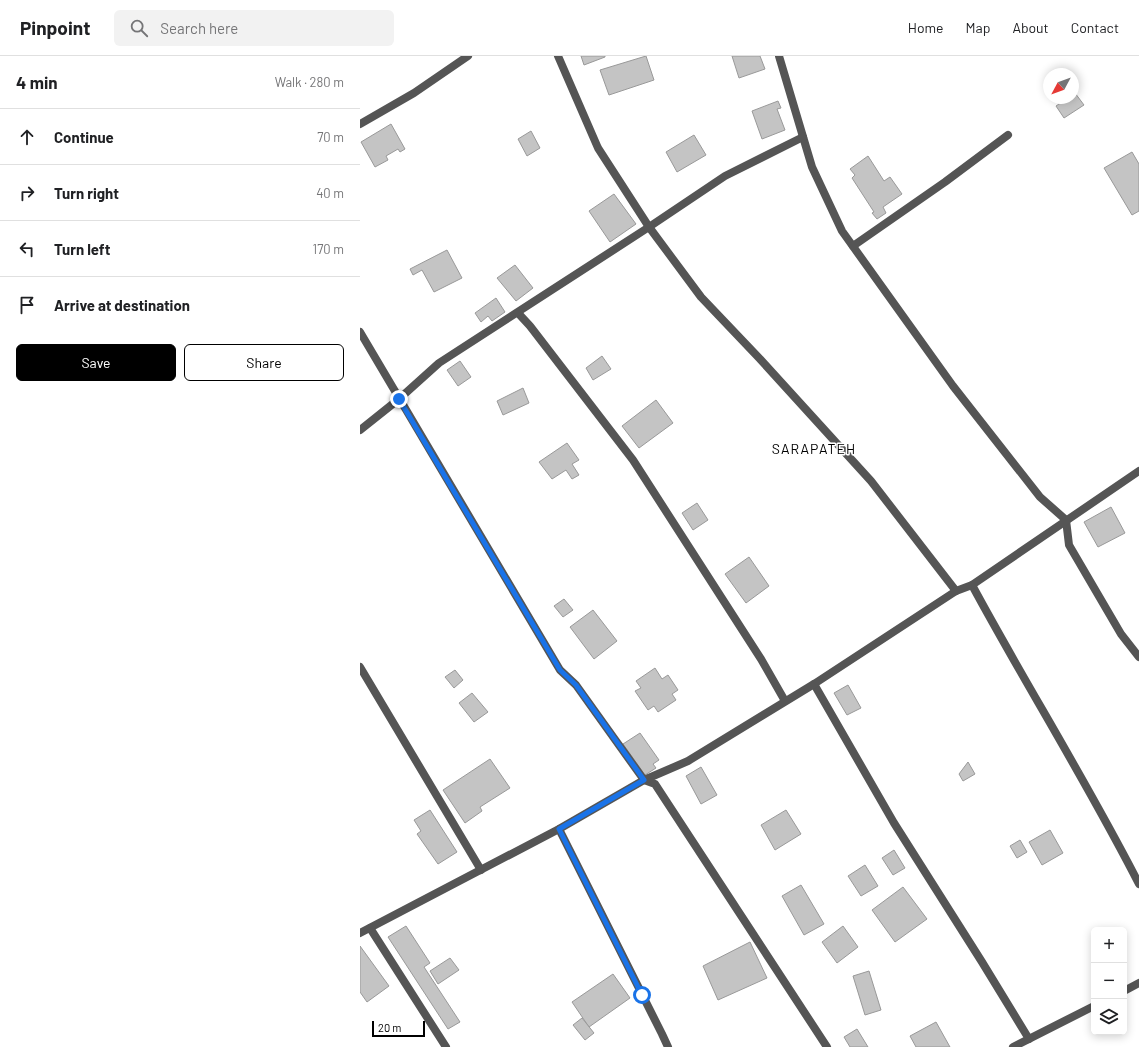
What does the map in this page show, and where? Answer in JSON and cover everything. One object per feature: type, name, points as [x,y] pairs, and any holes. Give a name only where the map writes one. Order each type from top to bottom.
[{"type":"street","points":[[360,124],[414,93],[468,56]]},
{"type":"street","points":[[558,56],[598,148],[649,228],[701,297],[760,359],[871,481],[956,591]]},
{"type":"street","points":[[779,56],[812,166],[842,231],[954,386],[1035,491],[1066,520],[1069,545],[1121,634],[1139,657]]},
{"type":"street","points":[[853,246],[945,182],[1008,135]]},
{"type":"street","points":[[360,430],[399,399],[439,363],[649,228],[725,176],[803,137]]},
{"type":"street","points":[[518,313],[530,326],[633,460],[761,659],[785,701]]},
{"type":"street","points":[[360,332],[560,670],[576,685],[644,780],[655,784],[828,1047]]},
{"type":"street","points":[[360,933],[559,829],[644,780],[688,761],[814,684],[956,591],[972,585],[1139,470]]},
{"type":"street","points":[[972,585],[1043,713],[1096,803],[1139,884]]},
{"type":"street","points":[[360,667],[481,870]]},
{"type":"street","points":[[814,684],[894,823],[1029,1039]]},
{"type":"street","points":[[559,829],[668,1047]]},
{"type":"street","points":[[370,928],[446,1047]]},
{"type":"street","points":[[1127,989],[1139,983]]},
{"type":"street","points":[[1013,1047],[1091,1008]]},
{"type":"building","points":[[581,56],[605,56],[605,57],[584,65]]},
{"type":"building","points":[[646,56],[654,80],[609,95],[600,70]]},
{"type":"building","points":[[732,56],[760,56],[765,69],[739,78]]},
{"type":"building","points":[[1079,98],[1084,105],[1064,118],[1056,106],[1059,104],[1079,104]]},
{"type":"building","points":[[778,101],[781,108],[777,109],[785,130],[762,139],[752,111]]},
{"type":"building","points":[[391,124],[405,149],[400,152],[398,149],[386,156],[388,160],[375,167],[361,142]]},
{"type":"building","points":[[531,131],[540,148],[527,156],[518,139]]},
{"type":"building","points":[[694,135],[706,155],[677,172],[666,152]]},
{"type":"building","points":[[1132,152],[1139,164],[1139,211],[1132,215],[1104,168]]},
{"type":"building","points":[[868,156],[884,181],[890,177],[902,194],[883,207],[886,213],[877,219],[852,178],[855,175],[850,169]]},
{"type":"building","points":[[614,194],[636,224],[610,242],[589,211]]},
{"type":"building","points":[[447,250],[462,278],[434,292],[422,270],[413,275],[410,269]]},
{"type":"building","points":[[515,265],[533,288],[516,301],[497,278]]},
{"type":"building","points":[[496,298],[505,312],[492,321],[488,316],[481,322],[475,313]]},
{"type":"building","points":[[602,356],[611,369],[593,380],[586,368]]},
{"type":"building","points":[[460,361],[471,377],[458,386],[447,370]]},
{"type":"building","points":[[523,388],[529,403],[503,415],[497,401]]},
{"type":"building","points":[[656,400],[673,423],[639,448],[622,426]]},
{"type":"building","points":[[567,443],[579,460],[572,464],[579,475],[572,479],[566,470],[552,479],[539,462]]},
{"type":"building","points":[[697,503],[708,520],[693,530],[682,513]]},
{"type":"building","points":[[1111,507],[1125,533],[1098,547],[1084,522]]},
{"type":"building","points":[[749,557],[769,586],[746,603],[725,574]]},
{"type":"building","points":[[564,599],[573,610],[563,617],[554,606]]},
{"type":"building","points":[[593,610],[617,641],[594,659],[570,627]]},
{"type":"building","points":[[655,668],[662,679],[668,675],[678,690],[672,694],[676,700],[658,712],[654,706],[648,710],[635,691],[641,688],[636,681]]},
{"type":"building","points":[[455,670],[463,680],[454,688],[445,677]]},
{"type":"building","points":[[848,685],[861,708],[847,715],[834,693]]},
{"type":"building","points":[[472,693],[488,712],[474,722],[459,703]]},
{"type":"building","points":[[640,733],[659,760],[653,764],[656,768],[645,775],[623,744]]},
{"type":"building","points":[[490,759],[510,788],[480,807],[482,811],[465,823],[443,790]]},
{"type":"building","points":[[968,762],[975,774],[963,781],[959,774]]},
{"type":"building","points":[[701,767],[717,795],[701,804],[686,776]]},
{"type":"building","points":[[430,810],[457,852],[438,864],[417,834],[421,831],[414,820]]},
{"type":"building","points":[[786,810],[801,834],[775,850],[761,825]]},
{"type":"building","points":[[1050,830],[1063,853],[1042,865],[1029,842]]},
{"type":"building","points":[[1020,840],[1027,852],[1017,858],[1010,846]]},
{"type":"building","points":[[894,850],[905,868],[893,875],[882,858]]},
{"type":"building","points":[[865,865],[878,886],[861,896],[848,876]]},
{"type":"building","points":[[801,885],[824,924],[804,935],[782,896]]},
{"type":"building","points":[[903,887],[927,919],[895,942],[872,910]]},
{"type":"building","points":[[406,926],[430,963],[424,967],[460,1022],[448,1029],[388,937]]},
{"type":"building","points":[[843,926],[858,947],[837,963],[822,942]]},
{"type":"building","points":[[750,942],[767,978],[718,1000],[703,966]]},
{"type":"building","points":[[360,946],[389,986],[367,1002],[360,992]]},
{"type":"building","points":[[450,958],[459,970],[438,984],[430,971]]},
{"type":"building","points":[[869,971],[881,1010],[865,1015],[853,976]]},
{"type":"building","points":[[613,974],[630,998],[589,1027],[572,1002]]},
{"type":"building","points":[[582,1018],[594,1033],[585,1040],[573,1025]]},
{"type":"building","points":[[936,1022],[950,1047],[916,1047],[910,1036]]},
{"type":"building","points":[[857,1029],[868,1047],[850,1047],[844,1037]]},
{"type":"district","name":"SARAPATEH","points":[[814,448]]},
{"type":"route","points":[[399,399],[560,670],[576,685],[644,780],[559,829],[642,995]]}]
